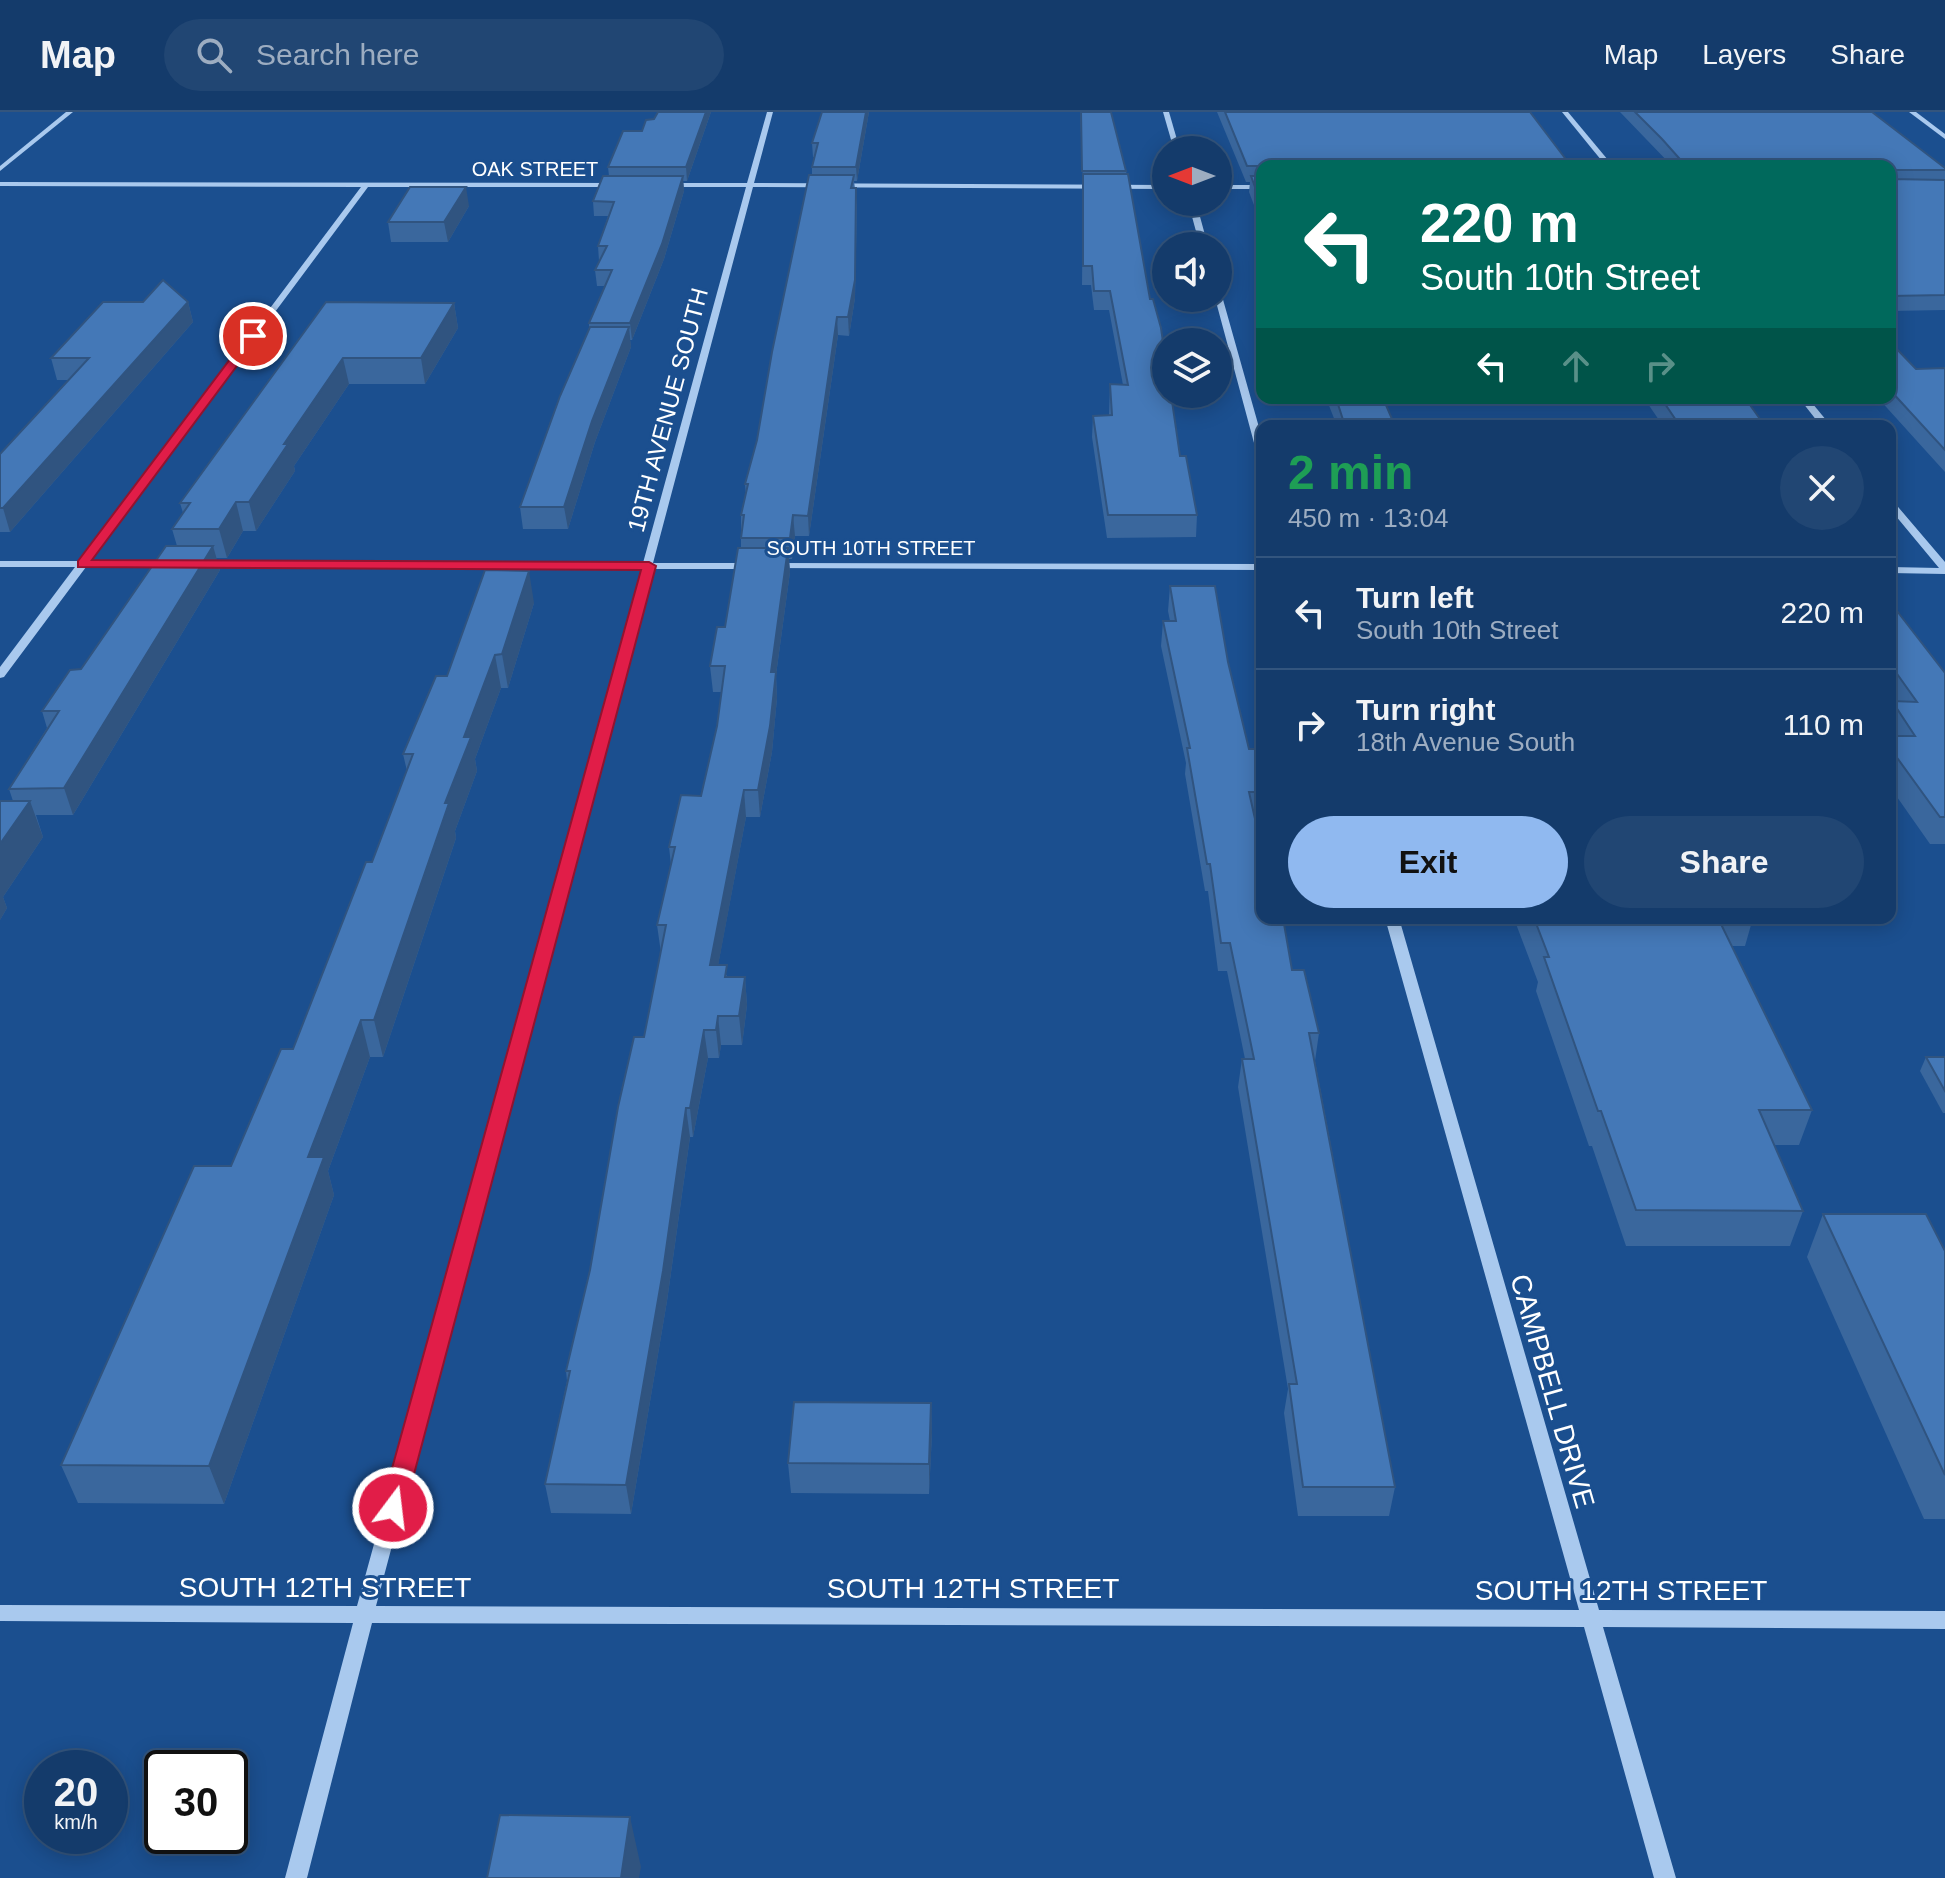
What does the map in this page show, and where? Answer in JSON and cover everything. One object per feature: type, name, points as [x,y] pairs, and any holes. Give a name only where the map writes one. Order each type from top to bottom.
[{"type":"street","points":[[0,169],[70,112]]},
{"type":"street","name":"19TH AVENUE SOUTH","points":[[296,1878],[770,112]]},
{"type":"street","points":[[1166,112],[1173,136]]},
{"type":"street","points":[[1565,112],[1605,160]]},
{"type":"street","points":[[1912,112],[1945,137]]},
{"type":"street","name":"OAK STREET","points":[[0,184],[633,185]]},
{"type":"street","points":[[0,675],[366,185]]},
{"type":"street","points":[[648,185],[1152,187]]},
{"type":"street","points":[[1232,187],[1256,187]]},
{"type":"street","points":[[1222,312],[1256,432]]},
{"type":"street","points":[[1808,404],[1821,420]]},
{"type":"street","points":[[1896,510],[1945,570]]},
{"type":"street","name":"SOUTH 10TH STREET","points":[[0,564],[1256,567]]},
{"type":"street","points":[[1896,570],[1945,570]]},
{"type":"street","name":"CAMPBELL DRIVE","points":[[1394,924],[1665,1878]]},
{"type":"street","name":"SOUTH 12TH STREET","points":[[0,1613],[1945,1620]]},
{"type":"building","points":[[658,112],[706,112],[686,167],[608,167],[623,131],[642,131],[646,120],[654,119]]},
{"type":"building","points":[[822,112],[866,112],[856,167],[812,167],[818,143],[812,143]]},
{"type":"building","points":[[1081,112],[1111,112],[1126,171],[1082,171]]},
{"type":"building","points":[[1225,112],[1530,112],[1566,160],[1256,160],[1256,166],[1247,166]]},
{"type":"building","points":[[1635,112],[1872,112],[1945,170],[1896,170],[1896,160],[1681,160]]},
{"type":"building","points":[[1083,174],[1128,174],[1152,312],[1157,312],[1161,328],[1152,328],[1152,408],[1173,408],[1180,456],[1186,456],[1197,515],[1108,515],[1093,416],[1112,415],[1110,384],[1128,385],[1110,291],[1094,291],[1092,266],[1083,266]]},
{"type":"building","points":[[809,175],[854,175],[851,188],[856,188],[855,280],[848,317],[837,317],[808,516],[793,515],[790,538],[741,538],[744,515],[741,515],[748,484],[745,484],[757,440]]},
{"type":"building","points":[[603,176],[683,176],[662,244],[630,323],[589,323],[612,270],[595,270],[607,246],[598,246],[614,202],[593,201]]},
{"type":"building","points":[[1896,179],[1945,180],[1945,295],[1896,296]]},
{"type":"building","points":[[410,187],[466,187],[444,222],[388,222]]},
{"type":"building","points":[[163,280],[188,302],[0,508],[0,454],[89,358],[51,358],[103,302],[143,302]]},
{"type":"building","points":[[326,302],[454,303],[421,358],[343,358],[249,502],[236,502],[219,529],[172,529],[190,503],[180,503]]},
{"type":"building","points":[[590,327],[629,327],[592,421],[564,507],[520,507],[560,396]]},
{"type":"building","points":[[1896,348],[1916,369],[1945,368],[1945,450],[1896,397]]},
{"type":"building","points":[[1338,404],[1386,404],[1392,420],[1343,420]]},
{"type":"building","points":[[1665,404],[1749,404],[1761,420],[1676,420]]},
{"type":"building","points":[[166,546],[213,546],[64,788],[9,789],[59,711],[42,711],[70,670],[81,669]]},
{"type":"building","points":[[738,548],[788,548],[771,672],[776,672],[770,726],[758,790],[744,790],[710,965],[727,965],[725,977],[745,977],[739,1016],[718,1016],[716,1030],[704,1030],[690,1108],[686,1108],[663,1271],[626,1485],[545,1484],[570,1371],[566,1371],[590,1270],[618,1107],[634,1037],[644,1037],[666,925],[657,925],[675,847],[669,847],[681,795],[701,796],[717,726],[725,666],[710,666],[717,627],[725,627]]},
{"type":"building","points":[[485,570],[529,571],[502,654],[495,655],[464,737],[471,737],[445,803],[449,803],[374,1020],[361,1020],[308,1157],[324,1157],[209,1466],[61,1465],[194,1166],[231,1166],[281,1049],[293,1049],[366,862],[372,862],[413,754],[403,754],[436,676],[447,676]]},
{"type":"building","points":[[1170,586],[1215,586],[1228,662],[1249,749],[1256,749],[1256,792],[1249,792],[1256,823],[1256,924],[1284,924],[1292,970],[1304,970],[1319,1033],[1309,1033],[1395,1487],[1303,1487],[1289,1384],[1297,1384],[1242,1059],[1254,1059],[1230,943],[1221,943],[1210,864],[1207,864],[1187,748],[1190,748],[1163,621],[1176,621]]},
{"type":"building","points":[[1896,610],[1945,673],[1945,817],[1940,817],[1896,756],[1896,736],[1915,736],[1896,707],[1896,701],[1917,702],[1896,672]]},
{"type":"building","points":[[0,801],[30,801],[0,844]]},
{"type":"building","points":[[1536,924],[1721,924],[1812,1110],[1759,1110],[1803,1211],[1636,1210],[1544,957],[1549,957]]},
{"type":"building","points":[[1926,1057],[1945,1057],[1945,1091]]},
{"type":"building","points":[[1823,1214],[1926,1214],[1945,1251],[1945,1475]]},
{"type":"building","points":[[794,1402],[931,1403],[929,1464],[788,1463]]},
{"type":"building","points":[[500,1815],[630,1817],[621,1878],[487,1878]]},
{"type":"route","points":[[253,336],[83,564],[649,566],[393,1508]]}]
